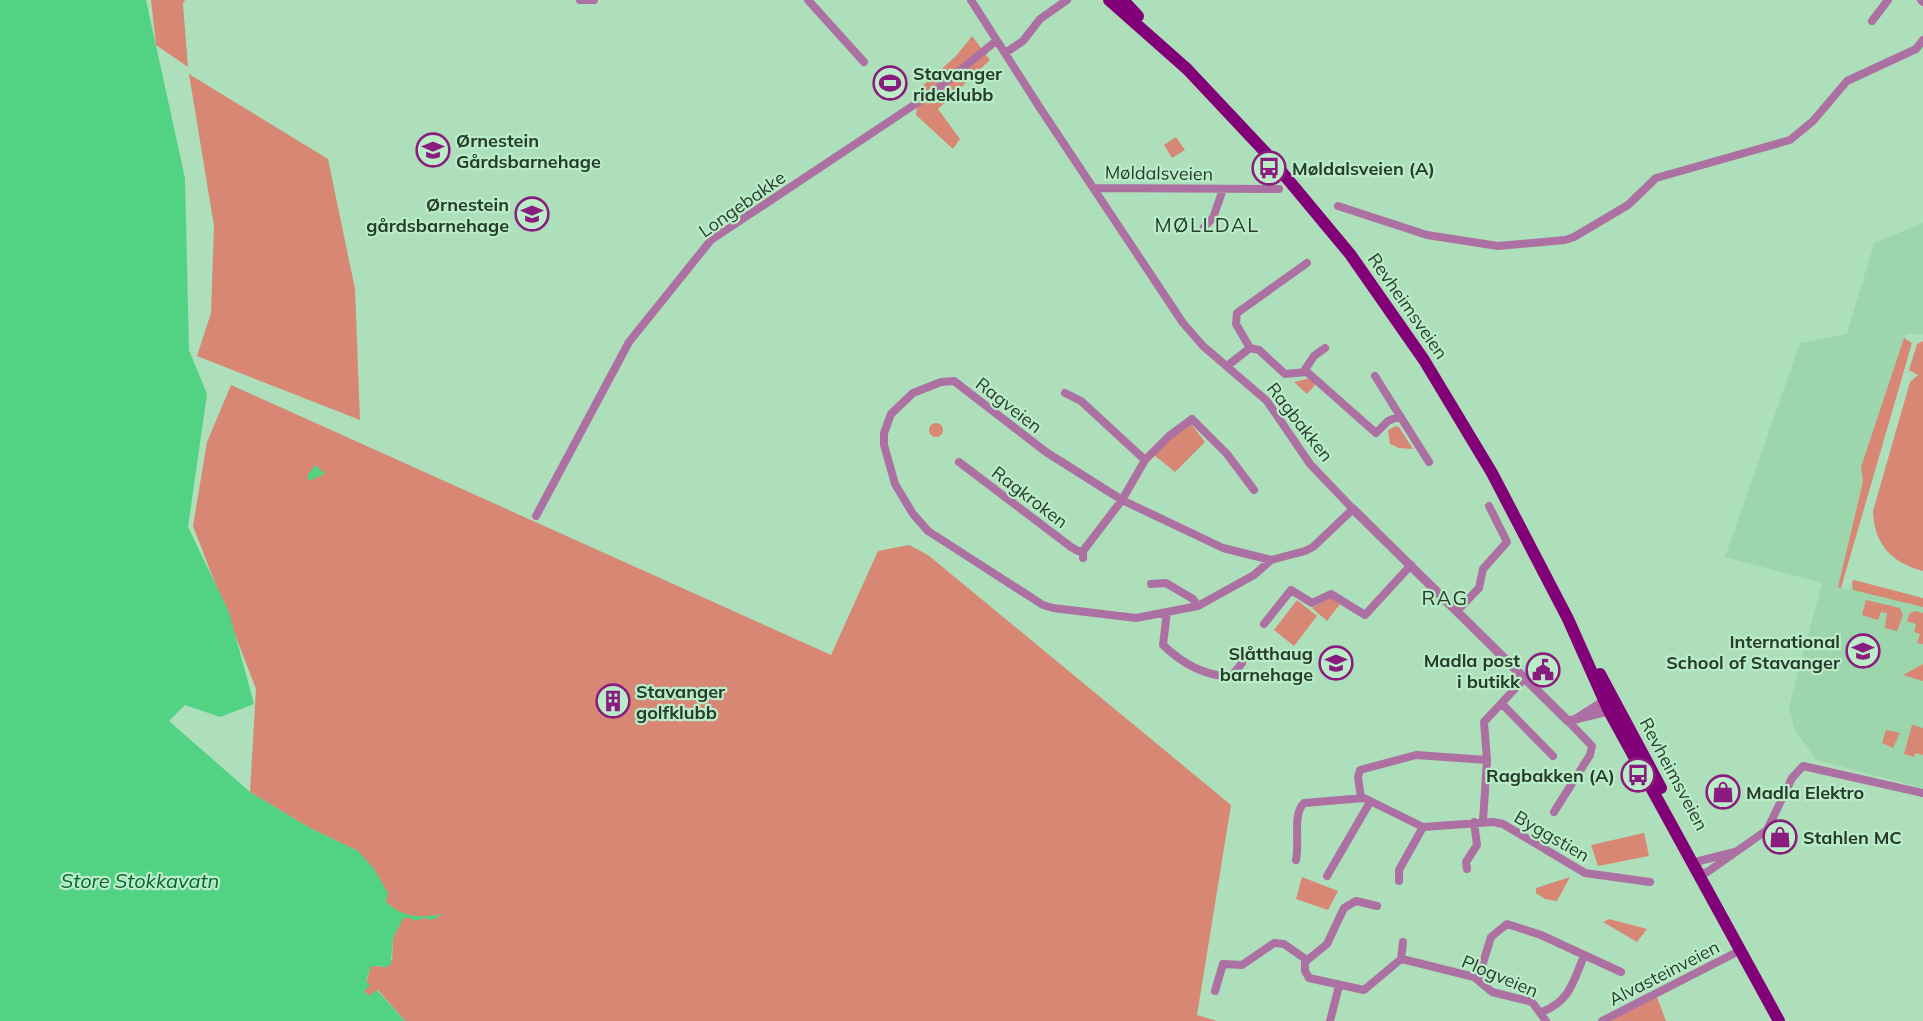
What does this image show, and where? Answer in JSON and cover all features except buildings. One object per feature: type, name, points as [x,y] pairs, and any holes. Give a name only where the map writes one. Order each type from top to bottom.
[{"type":"main road","name":"Revheimsveien","points":[[1109,0],[1168,51]]},
{"type":"main road","name":"Revheimsveien","points":[[1123,0],[1168,51],[1273,160],[1327,225],[1380,296],[1475,443],[1568,619],[1609,705],[1700,868],[1739,951],[1779,1021]]},
{"type":"street","points":[[580,0],[594,0]]},
{"type":"street","points":[[808,0],[864,62]]},
{"type":"street","name":"Ragbakken","points":[[971,0],[1183,323],[1203,346],[1267,401],[1310,464],[1353,509],[1525,678],[1572,720],[1592,746],[1590,754],[1554,812]]},
{"type":"street","points":[[1005,53],[1023,41],[1040,20],[1067,0]]},
{"type":"street","points":[[1872,21],[1888,0]]},
{"type":"street","name":"Longebakke","points":[[536,516],[629,342],[711,240],[932,93],[996,40]]},
{"type":"street","points":[[1338,206],[1427,235],[1498,246],[1555,242],[1574,237],[1628,205],[1656,178],[1790,140],[1807,127],[1847,81],[1916,49],[1923,40]]},
{"type":"street","name":"Møldalsveien","points":[[1094,188],[1279,189]]},
{"type":"street","name":"Møldalsveien","points":[[1204,226],[1213,218],[1223,189]]},
{"type":"street","points":[[1307,263],[1237,313],[1236,324],[1250,348],[1259,350],[1285,374],[1294,375],[1304,371],[1314,356],[1325,348]]},
{"type":"street","points":[[1227,366],[1250,348]]},
{"type":"street","points":[[1304,371],[1376,433],[1388,421],[1400,416]]},
{"type":"street","points":[[1375,376],[1429,462]]},
{"type":"street","name":"Ragveien","points":[[1271,560],[1223,548],[1122,501],[1046,452],[954,381],[942,382],[913,393],[894,410],[887,421],[884,445],[895,484],[913,514],[928,531],[1018,589],[1053,608],[1136,618],[1198,606],[1254,575],[1271,560],[1305,551],[1313,546],[1353,509]]},
{"type":"street","points":[[1065,393],[1081,401],[1145,460]]},
{"type":"street","name":"Ragkroken","points":[[959,462],[1083,554],[1122,501],[1145,460],[1169,436],[1192,419],[1227,454],[1254,490]]},
{"type":"street","points":[[1458,610],[1479,588],[1483,570],[1507,543],[1489,506]]},
{"type":"street","points":[[1264,624],[1289,591],[1312,603],[1331,594],[1365,615],[1411,566]]},
{"type":"street","points":[[1151,584],[1166,583],[1192,599],[1198,606]]},
{"type":"street","points":[[1167,612],[1163,645],[1187,665],[1211,675],[1231,677],[1242,663]]},
{"type":"street","points":[[1467,869],[1466,862],[1477,845],[1486,760],[1484,722],[1525,678]]},
{"type":"street","points":[[1502,704],[1553,756]]},
{"type":"street","points":[[1572,720],[1609,705]]},
{"type":"street","points":[[1361,798],[1358,777],[1360,770],[1381,763],[1416,755],[1486,760]]},
{"type":"street","points":[[1700,868],[1735,852],[1767,830],[1792,778],[1803,766],[1923,793]]},
{"type":"street","points":[[1296,860],[1299,846],[1298,814],[1304,802],[1361,798],[1423,827],[1399,870],[1399,881]]},
{"type":"street","points":[[1327,876],[1370,802]]},
{"type":"street","name":"Byggstien","points":[[1423,827],[1478,821],[1503,824],[1585,873],[1650,882]]},
{"type":"street","points":[[1700,868],[1735,852]]},
{"type":"street","points":[[1377,906],[1356,901],[1346,906],[1327,944],[1307,960],[1304,968],[1309,978],[1364,990],[1401,959],[1403,942]]},
{"type":"street","points":[[1478,979],[1491,937],[1507,924],[1541,934],[1621,972]]},
{"type":"street","points":[[1215,991],[1223,964],[1242,965],[1271,944],[1284,944],[1307,960]]},
{"type":"street","name":"Alvasteinveien","points":[[1602,1021],[1739,951]]},
{"type":"street","points":[[1542,1012],[1557,1006],[1565,998],[1584,956]]},
{"type":"street","name":"Plogveien","points":[[1401,959],[1478,979],[1492,992],[1532,1002],[1542,1012],[1546,1021]]},
{"type":"street","points":[[1330,1021],[1339,986]]},
{"type":"shaded area","points":[[151,0],[185,0],[183,4],[188,67],[156,45]]},
{"type":"shaded area","points":[[972,36],[990,60],[938,109],[960,139],[953,149],[916,115],[919,89],[956,56]]},
{"type":"shaded area","points":[[189,74],[328,159],[355,289],[360,420],[197,356],[211,313],[214,226]]},
{"type":"shaded area","points":[[1176,137],[1185,150],[1172,158],[1164,145]]},
{"type":"shaded area","points":[[1923,223],[1923,334],[1906,334],[1861,467],[1863,480],[1839,587],[1849,589],[1851,584],[1923,603],[1923,788],[1816,760],[1794,728],[1789,707],[1822,583],[1725,557],[1800,343],[1847,334],[1874,243]]},
{"type":"shaded area","points":[[1904,338],[1912,343],[1841,588],[1838,587],[1863,481],[1861,467]]},
{"type":"shaded area","points":[[1923,341],[1923,571],[1902,563],[1887,550],[1877,533],[1873,511],[1910,382],[1918,375],[1909,370],[1917,344]]},
{"type":"shaded area","points":[[1310,378],[1316,384],[1307,394],[1294,382]]},
{"type":"shaded area","name":"Stavanger golfklubb","points":[[231,385],[831,655],[878,551],[909,545],[928,555],[1231,805],[1197,1015],[1217,1021],[405,1021],[378,990],[369,996],[364,991],[371,965],[382,967],[392,960],[393,938],[399,921],[398,913],[386,902],[358,851],[310,828],[250,792],[256,689],[193,526],[207,442]]},
{"type":"shaded area","points":[[933,423],[939,423],[943,430],[939,437],[933,437],[929,433],[929,427]]},
{"type":"shaded area","points":[[1187,424],[1192,425],[1205,442],[1175,472],[1154,455]]},
{"type":"shaded area","points":[[1399,427],[1413,449],[1399,448],[1390,444],[1388,430]]},
{"type":"shaded area","points":[[1852,581],[1923,598],[1923,607],[1853,590]]},
{"type":"shaded area","points":[[1330,598],[1340,604],[1327,621],[1312,608]]},
{"type":"shaded area","points":[[1297,600],[1317,616],[1294,646],[1274,630]]},
{"type":"shaded area","points":[[1866,600],[1900,608],[1903,615],[1897,631],[1885,628],[1887,613],[1881,612],[1878,620],[1862,615]]},
{"type":"shaded area","points":[[1915,611],[1923,613],[1923,644],[1917,643],[1920,634],[1914,632],[1916,624],[1907,621],[1910,613]]},
{"type":"shaded area","points":[[1923,664],[1923,681],[1903,675]]},
{"type":"shaded area","points":[[1912,725],[1923,728],[1923,755],[1915,753],[1914,757],[1904,754]]},
{"type":"shaded area","points":[[1886,730],[1900,733],[1893,748],[1882,743]]},
{"type":"shaded area","points":[[1644,833],[1649,856],[1598,866],[1591,845]]},
{"type":"shaded area","points":[[1302,877],[1338,891],[1328,910],[1296,899]]},
{"type":"shaded area","points":[[1570,877],[1557,901],[1545,899],[1536,893],[1536,888]]},
{"type":"shaded area","points":[[1609,919],[1647,929],[1637,942],[1603,922]]},
{"type":"shaded area","points":[[1657,997],[1666,1021],[1610,1021]]},
{"type":"water","name":"Store Stokkavatn","points":[[0,0],[146,0],[185,178],[189,350],[207,394],[188,527],[229,612],[254,704],[220,717],[185,705],[169,721],[250,792],[310,828],[358,851],[374,869],[388,893],[386,902],[392,907],[413,916],[443,914],[432,920],[424,918],[415,921],[408,917],[403,919],[393,938],[391,964],[387,967],[371,966],[366,981],[370,985],[364,991],[369,996],[377,990],[405,1021],[0,1021]]},
{"type":"water","points":[[316,465],[325,474],[308,481],[308,474]]},
{"type":"place","name":"Stavanger rideklubb","points":[[890,83]]},
{"type":"place","name":"Ørnestein Gårdsbarnehage","points":[[433,150]]},
{"type":"place","name":"Møldalsveien (A)","points":[[1269,168]]},
{"type":"place","name":"Ørnestein gårdsbarnehage","points":[[532,214]]},
{"type":"place","name":"International School of Stavanger","points":[[1863,651]]},
{"type":"place","name":"Slåtthaug barnehage","points":[[1336,663]]},
{"type":"place","name":"Madla post i butikk","points":[[1543,670]]},
{"type":"place","name":"Stavanger golfklubb","points":[[613,701]]},
{"type":"place","name":"Ragbakken (A)","points":[[1638,775]]},
{"type":"place","name":"Madla Elektro","points":[[1723,792]]},
{"type":"place","name":"Stahlen MC","points":[[1780,837]]},
{"type":"district","name":"MØLLDAL","points":[[1207,224]]},
{"type":"district","name":"RAG","points":[[1445,597]]}]
